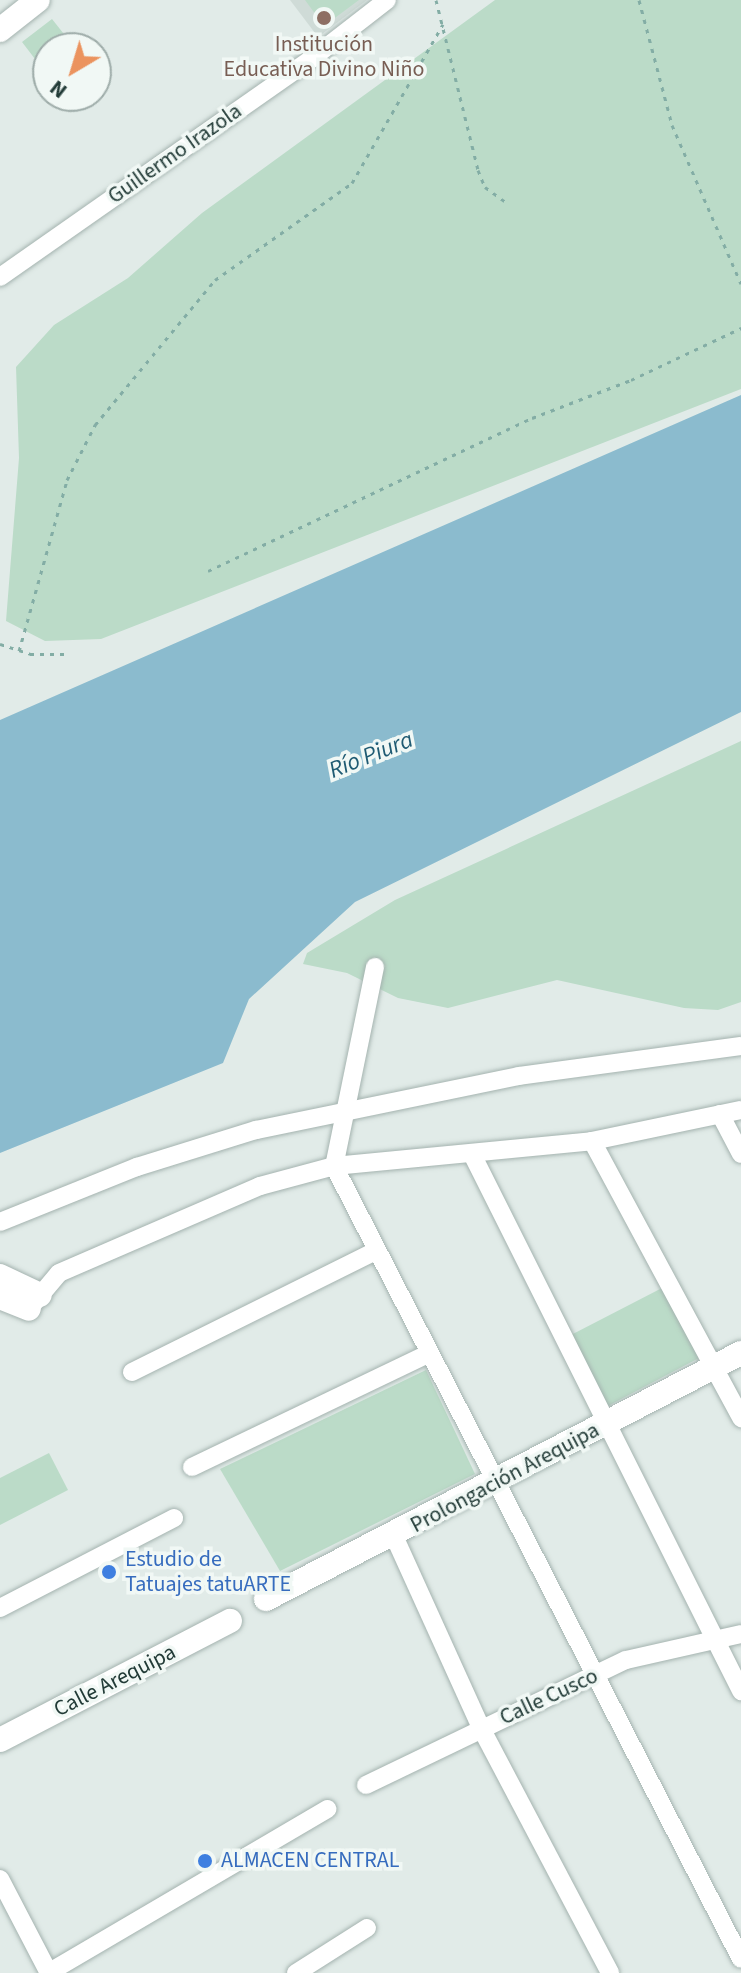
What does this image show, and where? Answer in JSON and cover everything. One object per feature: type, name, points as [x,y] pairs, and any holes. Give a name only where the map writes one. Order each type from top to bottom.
[{"type":"street","points":[[0,30],[38,0]]},
{"type":"street","name":"Guillermo Irazola","points":[[0,277],[311,59],[387,0]]},
{"type":"street","points":[[375,967],[334,1166],[493,1486],[596,1674],[741,1959]]},
{"type":"street","points":[[0,1222],[137,1167],[344,1109],[519,1076],[741,1046]]},
{"type":"street","points":[[35,1302],[59,1273],[203,1208],[334,1166],[592,1141],[741,1110]]},
{"type":"street","points":[[720,1114],[741,1154]]},
{"type":"street","points":[[592,1141],[717,1366],[741,1418]]},
{"type":"street","points":[[472,1154],[605,1425],[741,1691]]},
{"type":"street","points":[[132,1372],[376,1251]]},
{"type":"street","points":[[0,1276],[35,1302]]},
{"type":"street","points":[[0,1297],[35,1302]]},
{"type":"street","name":"Prolongación Arequipa","points":[[266,1599],[493,1486],[741,1353]]},
{"type":"street","points":[[192,1467],[428,1354]]},
{"type":"street","points":[[0,1608],[174,1518]]},
{"type":"street","points":[[394,1536],[481,1728],[610,1973]]},
{"type":"street","name":"Calle Arequipa","points":[[0,1740],[230,1621]]},
{"type":"street","name":"Calle Cusco","points":[[366,1785],[626,1660],[741,1634]]},
{"type":"street","points":[[0,1879],[48,1973],[328,1809]]},
{"type":"street","points":[[296,1973],[367,1928]]},
{"type":"path","points":[[436,0],[478,170],[485,187],[504,201]]},
{"type":"path","points":[[639,0],[672,125],[741,284]]},
{"type":"path","points":[[19,651],[67,480],[95,425],[215,280],[352,183],[443,24]]},
{"type":"path","points":[[208,571],[532,418],[631,380],[741,328]]},
{"type":"path","points":[[0,644],[19,651],[70,654]]},
{"type":"shaded area","name":"Institución Educativa Divino Niño","points":[[290,0],[367,0],[318,37]]},
{"type":"green space","points":[[305,0],[359,0],[324,26]]},
{"type":"green space","points":[[495,0],[741,0],[741,389],[101,639],[45,641],[6,621],[19,458],[16,367],[54,325],[128,278],[202,213]]},
{"type":"green space","points":[[52,19],[62,32],[35,32]]},
{"type":"green space","points":[[32,34],[32,55],[22,42]]},
{"type":"green space","points":[[741,741],[741,1002],[718,1010],[684,1008],[557,980],[448,1008],[398,998],[347,973],[303,964],[307,953],[395,900]]},
{"type":"green space","points":[[662,1288],[699,1358],[606,1407],[569,1336]]},
{"type":"green space","points":[[426,1370],[475,1474],[280,1571],[220,1469]]},
{"type":"green space","points":[[49,1453],[68,1490],[0,1525],[0,1478]]},
{"type":"water","name":"Río Piura","points":[[741,395],[741,712],[355,902],[249,999],[223,1063],[0,1153],[0,720]]},
{"type":"place","name":"Institución Educativa Divino Niño","points":[[324,18]]},
{"type":"place","name":"Estudio de Tatuajes tatuARTE","points":[[109,1572]]},
{"type":"place","name":"ALMACEN CENTRAL","points":[[205,1861]]}]
